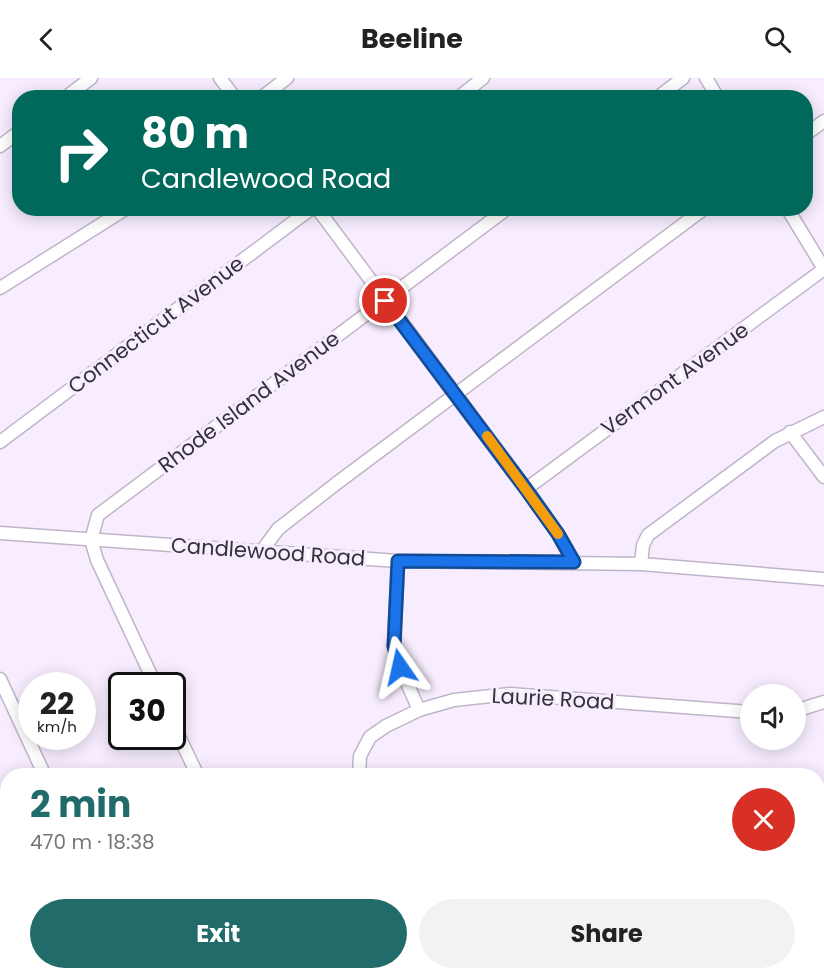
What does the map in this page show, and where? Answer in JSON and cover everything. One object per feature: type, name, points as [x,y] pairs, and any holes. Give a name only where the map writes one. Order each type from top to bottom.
[{"type":"street","points":[[75,90],[91,78]]},
{"type":"street","points":[[271,90],[287,78]]},
{"type":"street","points":[[468,90],[483,78]]},
{"type":"street","points":[[667,90],[683,78]]},
{"type":"street","points":[[0,288],[114,216]]},
{"type":"street","name":"Connecticut Avenue","points":[[0,442],[301,216]]},
{"type":"street","points":[[323,216],[526,489],[558,534],[574,562]]},
{"type":"street","name":"Rhode Island Avenue","points":[[91,540],[98,515],[497,216]]},
{"type":"street","points":[[261,552],[278,529],[694,216]]},
{"type":"street","points":[[792,216],[824,269]]},
{"type":"street","name":"Vermont Avenue","points":[[526,489],[824,269]]},
{"type":"street","points":[[641,564],[643,544],[648,535],[790,432],[824,417]]},
{"type":"street","points":[[790,432],[824,477]]},
{"type":"street","name":"Candlewood Road","points":[[0,533],[398,561],[641,564],[824,579]]},
{"type":"street","points":[[91,540],[97,560],[149,672]]},
{"type":"street","points":[[398,561],[394,646],[400,667],[419,710]]},
{"type":"street","points":[[0,679],[41,768]]},
{"type":"street","name":"Laurie Road","points":[[359,768],[360,756],[370,737],[386,726],[419,710],[454,700],[510,694],[740,711]]},
{"type":"street","points":[[806,708],[824,702]]},
{"type":"street","points":[[185,750],[194,768]]},
{"type":"slow traffic","points":[[487,436],[558,534]]},
{"type":"route","points":[[385,301],[526,489],[558,534],[574,562],[398,561],[394,646],[400,667]]}]
